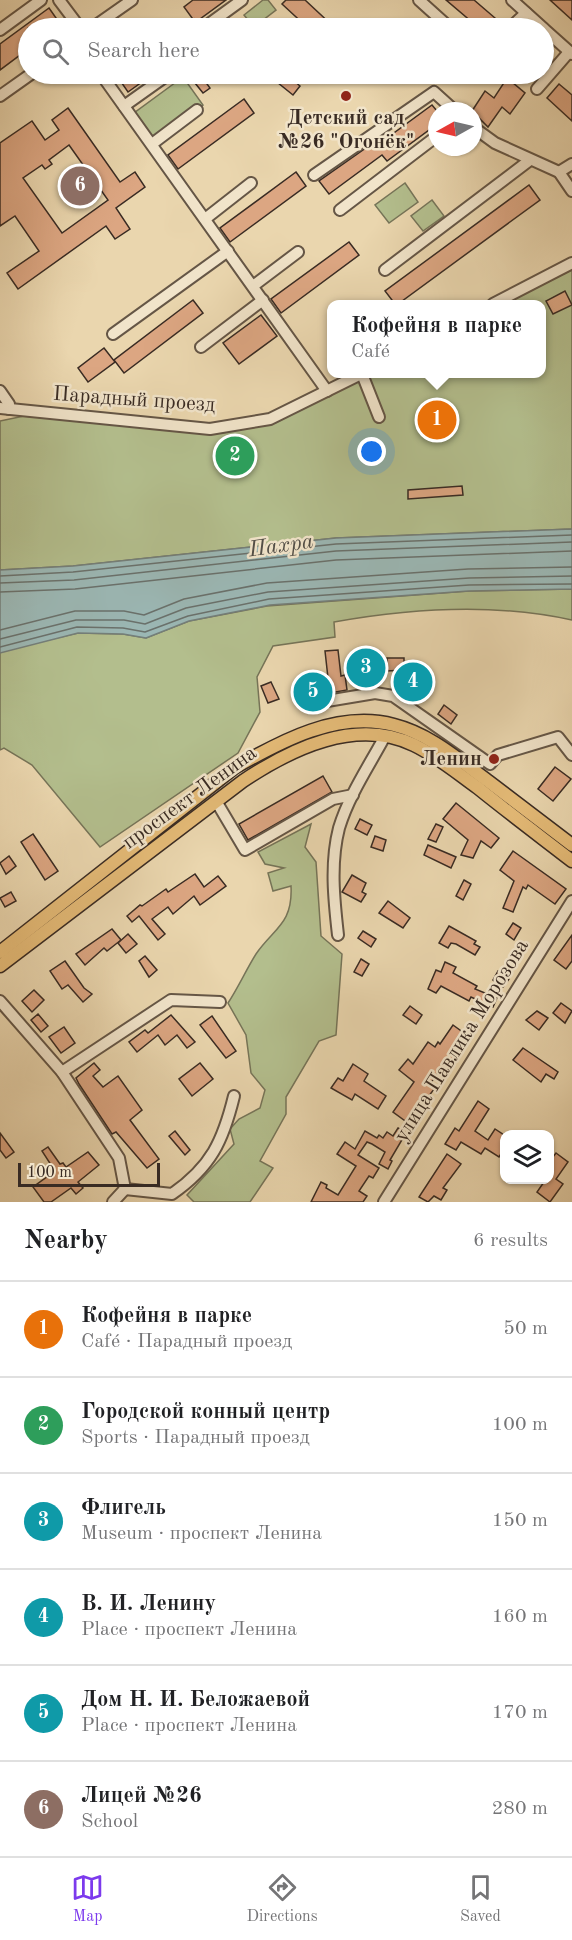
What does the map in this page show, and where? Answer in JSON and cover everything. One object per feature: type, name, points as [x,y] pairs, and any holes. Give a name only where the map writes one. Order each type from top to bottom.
[{"type":"main road","name":"проспект Ленина","points":[[0,952],[234,768],[282,741],[308,731],[343,724],[393,724],[414,732],[443,748],[572,845]]},
{"type":"main road","name":"проспект Ленина","points":[[0,966],[216,801],[280,756],[341,736],[385,736],[412,744],[441,760],[572,861]]},
{"type":"street","points":[[0,30],[41,0]]},
{"type":"street","points":[[58,0],[72,18]]},
{"type":"street","points":[[106,18],[132,0]]},
{"type":"street","points":[[217,18],[242,0]]},
{"type":"street","points":[[418,0],[439,18]]},
{"type":"street","points":[[512,0],[531,18]]},
{"type":"street","points":[[521,18],[526,13]]},
{"type":"street","points":[[554,39],[570,53],[554,70]]},
{"type":"street","points":[[0,96],[18,83]]},
{"type":"street","points":[[108,84],[327,391]]},
{"type":"street","points":[[124,106],[155,84]]},
{"type":"street","points":[[537,89],[542,84]]},
{"type":"street","points":[[314,175],[434,92],[445,102]]},
{"type":"street","points":[[152,144],[197,110]]},
{"type":"street","points":[[482,134],[495,143],[559,172],[572,191]]},
{"type":"street","points":[[340,210],[428,143]]},
{"type":"street","points":[[385,270],[530,160]]},
{"type":"street","points":[[559,172],[572,164]]},
{"type":"street","points":[[204,219],[251,183]]},
{"type":"street","points":[[113,334],[228,251]]},
{"type":"street","points":[[253,286],[298,252]]},
{"type":"street","points":[[501,300],[572,263]]},
{"type":"street","points":[[201,347],[263,300]]},
{"type":"street","name":"Парадный проезд","points":[[4,409],[210,429],[270,419],[353,378]]},
{"type":"street","points":[[363,378],[379,417]]},
{"type":"street","points":[[0,392],[9,404],[4,409]]},
{"type":"street","points":[[321,702],[375,693],[393,696],[490,764],[498,755],[558,736],[572,755]]},
{"type":"street","points":[[338,935],[334,901],[334,857],[339,828],[352,795],[385,736]]},
{"type":"street","points":[[216,801],[245,850],[333,799],[352,795]]},
{"type":"street","name":"улица Павлика Морозова","points":[[384,1202],[572,901]]},
{"type":"street","points":[[62,1072],[171,1000],[220,1002]]},
{"type":"street","points":[[0,1001],[62,1072],[119,1158],[124,1189],[114,1202]]},
{"type":"street","points":[[124,1189],[172,1194],[204,1169],[223,1136],[234,1096]]},
{"type":"green space","points":[[263,0],[268,0],[276,10],[266,18],[246,18],[244,15]]},
{"type":"green space","points":[[173,84],[188,84],[203,105],[154,140],[134,113]]},
{"type":"green space","points":[[405,183],[418,202],[389,223],[375,205]]},
{"type":"green space","points":[[432,200],[444,216],[423,231],[411,216]]},
{"type":"green space","points":[[572,270],[572,529],[336,538],[73,566],[0,570],[0,421],[24,416],[213,434],[275,423],[361,378],[546,378],[546,300],[512,300]]},
{"type":"green space","points":[[572,589],[572,620],[483,609],[393,613],[334,622],[335,637],[273,646],[257,677],[260,712],[238,753],[100,847],[32,765],[4,748],[0,750],[0,651],[78,633],[123,634],[146,638],[189,621],[267,606],[469,591]]},
{"type":"green space","points":[[311,824],[305,847],[316,862],[321,936],[342,954],[336,1035],[319,1041],[286,1097],[286,1114],[260,1161],[273,1168],[250,1202],[194,1202],[187,1195],[234,1144],[230,1129],[239,1119],[260,1108],[265,1090],[251,1073],[246,1035],[228,1003],[256,954],[286,917],[291,899],[291,886],[273,891],[268,873],[284,868],[265,864],[258,852]]},
{"type":"water","name":"Пахра","points":[[572,529],[572,589],[469,591],[270,605],[189,621],[146,638],[123,634],[78,633],[0,653],[0,570],[73,566],[336,538]]},
{"type":"building","points":[[193,0],[226,0],[201,18],[192,18],[184,7]]},
{"type":"building","points":[[286,0],[305,0],[324,18],[297,18],[282,4]]},
{"type":"building","points":[[446,0],[474,0],[495,18],[467,18]]},
{"type":"building","points":[[550,0],[572,0],[572,20]]},
{"type":"building","points":[[49,8],[56,18],[35,18]]},
{"type":"building","points":[[18,31],[18,56],[0,70],[0,44]]},
{"type":"building","points":[[122,84],[139,84],[128,92]]},
{"type":"building","points":[[196,84],[207,84],[210,88],[203,93]]},
{"type":"building","points":[[279,84],[298,84],[300,86],[293,95]]},
{"type":"building","points":[[503,84],[514,84],[525,93],[510,114],[502,107],[488,127],[482,121],[482,102],[478,102],[485,91],[494,98]]},
{"type":"building","points":[[559,84],[572,95],[572,121],[547,98]]},
{"type":"building","points":[[244,99],[254,113],[178,169],[168,155]]},
{"type":"building","points":[[68,108],[120,182],[135,172],[145,187],[116,208],[130,229],[115,239],[106,226],[18,289],[7,273],[39,251],[15,216],[0,226],[0,143],[32,121],[45,140],[59,130],[52,120]],"holes":[[[69,145],[108,200],[62,233],[23,178],[42,165],[45,169],[52,164],[49,160]]]},
{"type":"building","points":[[428,108],[428,131],[387,161],[382,155],[329,194],[319,181],[373,143],[376,146]]},
{"type":"building","points":[[296,172],[306,186],[230,242],[220,228]]},
{"type":"building","points":[[529,185],[540,200],[403,300],[392,300],[385,291]]},
{"type":"building","points":[[349,242],[359,255],[281,313],[271,299]]},
{"type":"building","points":[[565,291],[572,305],[553,314],[546,301]]},
{"type":"building","points":[[193,300],[203,313],[124,373],[114,360]]},
{"type":"building","points":[[261,315],[277,336],[239,364],[223,343]]},
{"type":"building","points":[[104,348],[115,362],[88,382],[78,368]]},
{"type":"building","points":[[252,446],[254,465],[221,468],[219,449]]},
{"type":"building","points":[[462,486],[463,495],[408,499],[408,490]]},
{"type":"building","points":[[338,650],[341,676],[345,675],[347,690],[319,695],[310,701],[304,687],[328,678],[325,651]]},
{"type":"building","points":[[369,655],[372,680],[363,681],[360,656]]},
{"type":"building","points":[[387,658],[404,658],[404,670],[387,671]]},
{"type":"building","points":[[271,682],[279,699],[268,703],[261,686]]},
{"type":"building","points":[[444,705],[457,715],[451,724],[438,714]]},
{"type":"building","points":[[555,767],[571,779],[553,801],[538,789]]},
{"type":"building","points":[[323,776],[332,792],[248,840],[239,824]]},
{"type":"building","points":[[456,803],[499,838],[491,848],[481,841],[473,858],[461,855],[468,840],[443,819]]},
{"type":"building","points":[[360,819],[372,825],[367,835],[355,829]]},
{"type":"building","points":[[436,824],[443,827],[436,842],[428,839]]},
{"type":"building","points":[[33,834],[58,871],[45,880],[21,842]]},
{"type":"building","points":[[375,836],[386,840],[383,851],[371,847]]},
{"type":"building","points":[[428,845],[456,857],[451,868],[424,855]]},
{"type":"building","points":[[513,851],[566,889],[555,904],[528,885],[526,889],[523,887],[513,912],[503,908],[514,881],[500,870]]},
{"type":"building","points":[[9,856],[16,866],[6,874],[0,863]]},
{"type":"building","points":[[195,874],[204,887],[218,876],[226,886],[200,905],[194,896],[173,914],[168,907],[152,919],[165,934],[158,940],[139,916],[132,922],[127,916],[140,905],[142,906],[166,889],[168,892]]},
{"type":"building","points":[[352,875],[366,883],[362,892],[366,894],[361,902],[342,892]]},
{"type":"building","points":[[464,880],[471,884],[463,900],[456,896]]},
{"type":"building","points":[[11,892],[16,901],[5,907],[0,898]]},
{"type":"building","points":[[388,901],[410,918],[403,928],[379,913]]},
{"type":"building","points":[[513,923],[521,928],[514,940],[506,934]]},
{"type":"building","points":[[449,926],[476,941],[474,944],[480,947],[475,955],[456,944],[451,943],[448,948],[439,943]]},
{"type":"building","points":[[112,929],[121,940],[107,951],[104,948],[85,965],[76,954]]},
{"type":"building","points":[[363,931],[376,939],[371,947],[358,938]]},
{"type":"building","points":[[128,934],[137,944],[126,953],[118,943]]},
{"type":"building","points":[[572,935],[572,961],[566,969],[554,960]]},
{"type":"building","points":[[145,956],[157,970],[149,977],[139,961]]},
{"type":"building","points":[[361,959],[369,964],[362,976],[354,972]]},
{"type":"building","points":[[65,961],[84,988],[92,994],[83,1002],[68,985],[62,989],[50,971]]},
{"type":"building","points":[[445,962],[456,967],[453,973],[477,986],[475,989],[497,998],[493,1007],[471,997],[469,1001],[441,986],[436,993],[428,989],[436,970],[441,972]]},
{"type":"building","points":[[498,971],[509,979],[503,987],[493,980]]},
{"type":"building","points":[[34,990],[44,1000],[32,1012],[22,1001]]},
{"type":"building","points":[[561,1003],[572,1011],[565,1023],[553,1013]]},
{"type":"building","points":[[410,1006],[422,1015],[416,1024],[403,1015]]},
{"type":"building","points":[[537,1011],[548,1018],[539,1030],[526,1020]]},
{"type":"building","points":[[38,1014],[48,1026],[41,1032],[31,1020]]},
{"type":"building","points":[[171,1015],[195,1042],[187,1048],[177,1035],[165,1045],[158,1035],[137,1052],[129,1042],[145,1030],[148,1033]]},
{"type":"building","points":[[212,1016],[236,1051],[226,1058],[200,1025]]},
{"type":"building","points":[[453,1025],[468,1036],[444,1073],[440,1070],[430,1084],[435,1088],[408,1123],[393,1112],[414,1082],[399,1070],[408,1059],[413,1064],[428,1042],[435,1047],[438,1042],[440,1044]]},
{"type":"building","points":[[64,1027],[75,1043],[61,1053],[49,1037]]},
{"type":"building","points":[[523,1048],[558,1072],[554,1079],[546,1074],[541,1082],[513,1060]]},
{"type":"building","points":[[94,1063],[100,1070],[93,1076],[103,1087],[118,1076],[142,1110],[130,1120],[159,1159],[147,1168],[116,1132],[112,1134],[79,1084],[76,1078]]},
{"type":"building","points":[[200,1063],[213,1079],[192,1096],[179,1079]]},
{"type":"building","points":[[353,1064],[368,1074],[364,1081],[386,1096],[378,1109],[355,1094],[352,1100],[331,1088],[338,1078],[343,1081]]},
{"type":"building","points":[[478,1101],[489,1109],[475,1131],[488,1140],[495,1129],[500,1132],[500,1155],[499,1157],[485,1148],[481,1154],[461,1142],[456,1150],[445,1144],[455,1128],[459,1131]]},
{"type":"building","points":[[398,1128],[406,1133],[390,1160],[392,1161],[388,1169],[379,1164],[385,1152],[372,1144],[367,1142],[358,1155],[379,1168],[373,1178],[369,1176],[359,1191],[367,1196],[363,1202],[311,1202],[321,1182],[338,1195],[356,1166],[337,1154],[345,1142],[355,1149],[365,1131],[377,1138],[379,1135],[383,1138],[387,1132],[393,1136]]},
{"type":"building","points":[[175,1131],[190,1150],[185,1155],[169,1136]]},
{"type":"building","points":[[0,1133],[14,1152],[6,1158],[0,1150]]},
{"type":"building","points":[[48,1147],[60,1164],[63,1163],[66,1167],[88,1152],[99,1165],[78,1182],[83,1188],[76,1194],[71,1188],[51,1202],[44,1202],[33,1187],[55,1171],[42,1151]]},
{"type":"building","points":[[556,1153],[568,1162],[556,1179],[563,1184],[550,1202],[537,1192],[543,1184],[554,1184],[554,1156]]},
{"type":"building","points":[[447,1154],[461,1164],[443,1188],[447,1190],[441,1200],[434,1196],[428,1202],[419,1197]]},
{"type":"place","name":"Детский сад №26 \"Огонёк\"","points":[[346,96]]},
{"type":"place","name":"Лицей №26","points":[[80,186]]},
{"type":"place","name":"Кофейня в парке","points":[[437,420]]},
{"type":"place","name":"Городской конный центр","points":[[235,456]]},
{"type":"place","name":"Флигель","points":[[366,668]]},
{"type":"place","name":"В. И. Ленину","points":[[413,682]]},
{"type":"place","name":"Дом Н. И. Беложаевой","points":[[313,692]]},
{"type":"place","name":"Ленин","points":[[494,759]]}]
